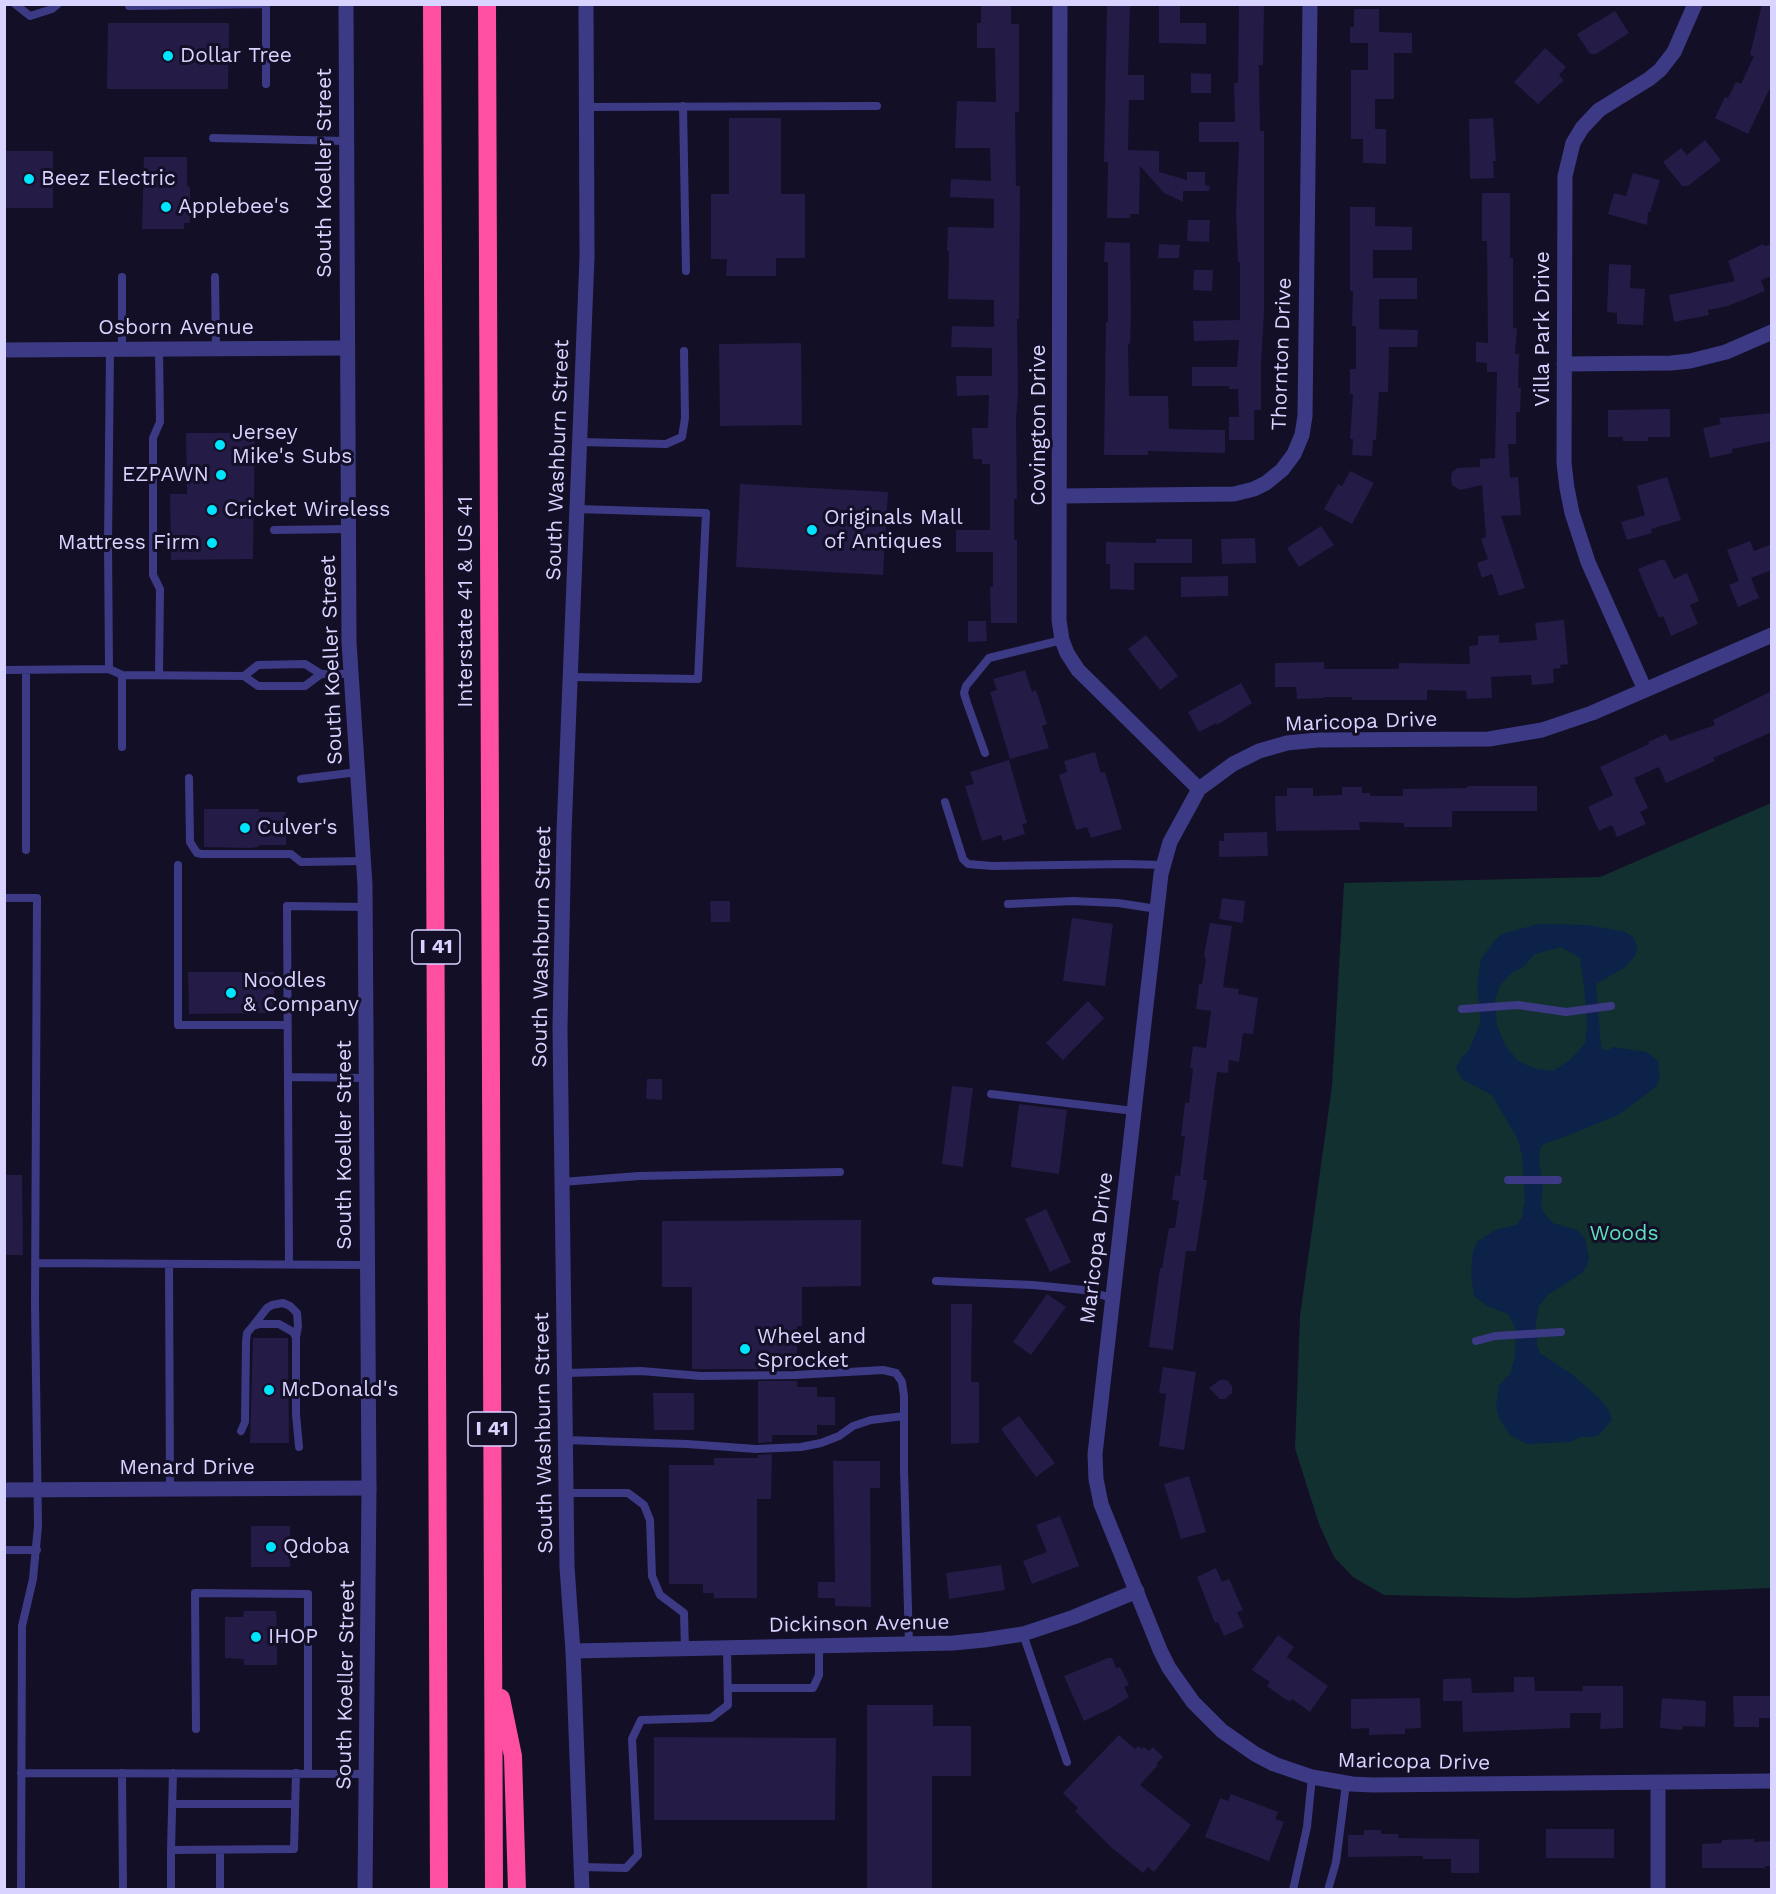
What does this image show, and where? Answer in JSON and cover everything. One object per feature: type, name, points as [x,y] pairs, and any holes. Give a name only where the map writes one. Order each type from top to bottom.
[{"type":"highway","name":"I 41","points":[[432,4],[439,1890]]},
{"type":"highway","name":"Interstate 41 & US 41","points":[[487,4],[492,1659]]},
{"type":"highway","name":"I 41","points":[[492,1659],[494,1890]]},
{"type":"highway","points":[[492,1659],[513,1756],[517,1890]]},
{"type":"street","name":"South Koeller Street","points":[[346,4],[348,529],[351,674],[366,907],[369,1488],[364,1890]]},
{"type":"street","name":"South Washburn Street","points":[[582,1890],[573,1651],[567,1567],[560,1017],[564,832],[587,258],[586,4]]},
{"type":"street","name":"Covington Drive","points":[[1060,4],[1059,620],[1062,640],[1078,670],[1199,789]]},
{"type":"street","name":"Thornton Drive","points":[[1060,496],[1234,494],[1266,483],[1282,471],[1294,454],[1302,435],[1305,416],[1310,4]]},
{"type":"street","name":"Villa Park Drive","points":[[1645,690],[1588,562],[1572,513],[1564,463],[1565,176],[1573,143],[1582,128],[1599,110],[1660,70],[1674,52],[1695,4]]},
{"type":"street","points":[[1564,364],[1690,361],[1726,352],[1772,332]]},
{"type":"street","name":"Osborn Avenue","points":[[4,350],[347,348]]},
{"type":"street","name":"Maricopa Drive","points":[[1772,635],[1567,723],[1515,736],[1489,738],[1317,740],[1287,743],[1259,751],[1233,764],[1199,789],[1170,842],[1157,909],[1095,1454],[1096,1479],[1101,1504],[1165,1659],[1180,1686],[1222,1731],[1274,1764],[1312,1778],[1346,1784],[1772,1781]]},
{"type":"street","name":"Menard Drive","points":[[4,1490],[369,1488]]},
{"type":"street","name":"Dickinson Avenue","points":[[573,1651],[909,1644],[984,1640],[1023,1634],[1074,1617],[1137,1591]]},
{"type":"street","points":[[1658,1783],[1658,1890]]},
{"type":"lane","points":[[15,4],[30,16],[52,9],[58,4]]},
{"type":"lane","points":[[129,6],[266,5],[266,84]]},
{"type":"lane","points":[[683,106],[686,271]]},
{"type":"lane","points":[[587,107],[877,106]]},
{"type":"lane","points":[[213,138],[346,141]]},
{"type":"lane","points":[[109,669],[108,544],[116,350],[122,277]]},
{"type":"lane","points":[[215,277],[216,349]]},
{"type":"lane","points":[[159,349],[160,422],[153,438],[153,575],[160,589],[159,675]]},
{"type":"lane","points":[[580,442],[666,444],[682,437],[685,418],[684,351]]},
{"type":"lane","points":[[570,677],[698,679],[706,513],[577,509]]},
{"type":"lane","points":[[274,530],[348,529]]},
{"type":"lane","points":[[985,753],[964,693],[966,686],[988,658],[1062,640]]},
{"type":"lane","points":[[244,676],[258,665],[305,664],[321,674],[351,674]]},
{"type":"lane","points":[[4,670],[109,669],[122,675],[244,676],[258,686],[305,686],[321,674]]},
{"type":"lane","points":[[26,670],[26,850]]},
{"type":"lane","points":[[122,675],[122,747]]},
{"type":"lane","points":[[301,779],[358,772]]},
{"type":"lane","points":[[189,778],[190,842],[197,853],[291,854],[301,861],[364,861]]},
{"type":"lane","points":[[945,802],[963,859],[968,864],[992,866],[1164,865]]},
{"type":"lane","points":[[178,865],[178,1025],[287,1024]]},
{"type":"lane","points":[[4,898],[37,898],[35,1263],[38,1490],[37,1550],[22,1626],[21,1890]]},
{"type":"lane","points":[[1008,904],[1073,901],[1118,903],[1157,909]]},
{"type":"lane","points":[[289,1264],[287,906],[366,907]]},
{"type":"lane","points":[[1462,1009],[1518,1005],[1566,1012],[1611,1006]]},
{"type":"lane","points":[[288,1077],[366,1078]]},
{"type":"lane","points":[[991,1094],[1134,1111]]},
{"type":"lane","points":[[562,1182],[639,1176],[840,1172]]},
{"type":"lane","points":[[1508,1180],[1558,1180]]},
{"type":"lane","points":[[35,1263],[367,1265]]},
{"type":"lane","points":[[169,1264],[170,1489]]},
{"type":"lane","points":[[936,1281],[1033,1285],[1084,1290],[1112,1299]]},
{"type":"lane","points":[[242,1431],[245,1422],[248,1333],[267,1308],[283,1303],[297,1313],[298,1447]]},
{"type":"lane","points":[[253,1326],[260,1323],[279,1324],[293,1332],[296,1337]]},
{"type":"lane","points":[[1476,1341],[1495,1336],[1561,1332]]},
{"type":"lane","points":[[565,1373],[641,1371],[701,1376],[795,1375],[884,1370],[896,1373],[902,1382],[904,1416],[909,1644]]},
{"type":"lane","points":[[565,1440],[756,1449],[801,1447],[821,1443],[839,1436],[853,1426],[871,1420],[904,1416]]},
{"type":"lane","points":[[566,1493],[628,1493],[644,1505],[650,1520],[652,1576],[660,1595],[684,1613],[685,1648]]},
{"type":"lane","points":[[4,1550],[37,1550]]},
{"type":"lane","points":[[196,1729],[195,1593],[308,1594],[308,1773]]},
{"type":"lane","points":[[1023,1634],[1067,1762]]},
{"type":"lane","points":[[728,1688],[813,1688],[819,1675],[819,1646]]},
{"type":"lane","points":[[581,1867],[626,1868],[638,1855],[632,1739],[641,1720],[711,1718],[728,1705],[727,1648]]},
{"type":"lane","points":[[21,1773],[366,1774]]},
{"type":"lane","points":[[122,1773],[123,1890]]},
{"type":"lane","points":[[171,1890],[173,1773]]},
{"type":"lane","points":[[171,1850],[294,1849],[296,1773]]},
{"type":"lane","points":[[1293,1890],[1307,1827],[1312,1778]]},
{"type":"lane","points":[[1328,1890],[1336,1862],[1346,1784]]},
{"type":"lane","points":[[173,1804],[294,1804]]},
{"type":"lane","points":[[220,1850],[220,1890]]},
{"type":"green space","name":"Woods","points":[[1771,803],[1771,1588],[1516,1598],[1384,1595],[1353,1577],[1334,1557],[1319,1524],[1295,1448],[1300,1316],[1332,1086],[1344,883],[1600,877]]},
{"type":"water","points":[[1539,924],[1587,925],[1623,931],[1633,937],[1637,945],[1636,955],[1624,968],[1596,984],[1601,1047],[1604,1050],[1613,1047],[1647,1052],[1658,1061],[1660,1077],[1656,1087],[1618,1115],[1544,1144],[1540,1148],[1539,1161],[1543,1187],[1541,1204],[1544,1213],[1553,1223],[1577,1230],[1585,1238],[1589,1258],[1582,1273],[1549,1294],[1539,1306],[1536,1322],[1537,1346],[1540,1353],[1573,1375],[1602,1401],[1610,1412],[1612,1420],[1599,1435],[1580,1437],[1571,1442],[1527,1444],[1510,1435],[1499,1418],[1496,1407],[1499,1385],[1510,1374],[1515,1356],[1516,1330],[1508,1314],[1487,1306],[1474,1296],[1471,1273],[1473,1251],[1478,1241],[1495,1230],[1516,1225],[1522,1217],[1525,1200],[1522,1155],[1518,1140],[1492,1095],[1463,1080],[1456,1069],[1461,1058],[1469,1050],[1480,1024],[1477,986],[1481,959],[1502,934]],"holes":[[[1561,947],[1580,958],[1587,1024],[1585,1043],[1570,1060],[1553,1071],[1536,1069],[1518,1061],[1506,1046],[1497,1026],[1495,1000],[1500,985],[1535,954]]]},
{"type":"building","points":[[981,4],[1011,4],[1011,24],[1019,24],[1019,112],[1015,112],[1016,186],[1020,186],[1017,499],[1014,499],[1014,540],[1017,540],[1017,623],[991,623],[990,587],[993,587],[993,552],[956,552],[956,530],[990,530],[990,464],[982,464],[982,459],[973,459],[972,428],[988,428],[989,395],[957,396],[956,376],[992,376],[992,348],[951,347],[952,326],[994,327],[994,300],[948,299],[949,251],[947,251],[948,227],[994,228],[994,199],[950,197],[951,179],[991,181],[990,148],[955,148],[957,101],[996,102],[995,48],[977,48],[977,23],[981,23]]},
{"type":"building","points":[[1107,4],[1130,4],[1128,75],[1144,75],[1144,100],[1129,100],[1128,150],[1159,151],[1159,172],[1187,180],[1187,172],[1205,172],[1205,185],[1210,186],[1209,191],[1183,191],[1183,202],[1164,193],[1140,166],[1139,214],[1130,214],[1130,218],[1107,218],[1108,162],[1104,162]]},
{"type":"building","points":[[1159,4],[1180,4],[1180,23],[1206,23],[1206,44],[1159,43]]},
{"type":"building","points":[[1239,4],[1264,4],[1263,65],[1259,65],[1260,131],[1264,131],[1264,312],[1261,410],[1254,410],[1254,440],[1229,440],[1229,417],[1239,417],[1238,389],[1229,389],[1229,386],[1192,386],[1192,367],[1237,367],[1239,340],[1194,341],[1193,321],[1240,320],[1240,262],[1238,262],[1236,213],[1239,142],[1199,142],[1199,122],[1235,122],[1234,83],[1238,83]]},
{"type":"building","points":[[1762,4],[1772,4],[1772,84],[1748,134],[1715,118],[1725,97],[1728,98],[1736,82],[1741,84],[1754,56],[1750,55]]},
{"type":"building","points":[[1354,9],[1379,9],[1379,32],[1412,33],[1412,53],[1394,53],[1394,99],[1375,99],[1375,129],[1386,129],[1386,164],[1363,163],[1363,139],[1351,139],[1351,70],[1368,70],[1368,43],[1350,43],[1350,27],[1354,27]]},
{"type":"building","points":[[1615,11],[1629,33],[1596,54],[1590,54],[1577,34]]},
{"type":"building","name":"Dollar Tree","points":[[108,23],[229,23],[228,89],[107,89]]},
{"type":"building","points":[[1545,48],[1566,67],[1559,75],[1564,80],[1538,104],[1514,82]]},
{"type":"building","points":[[1191,73],[1211,74],[1211,93],[1191,93]]},
{"type":"building","points":[[729,118],[781,118],[781,194],[805,194],[805,258],[776,258],[776,276],[726,276],[727,259],[711,259],[711,194],[729,194]]},
{"type":"building","points":[[1493,118],[1496,161],[1493,161],[1494,178],[1470,179],[1469,119]]},
{"type":"building","points":[[1705,140],[1721,160],[1688,186],[1682,186],[1663,162],[1681,148],[1687,155]]},
{"type":"building","name":"Beez Electric","points":[[4,151],[53,151],[53,208],[4,208]]},
{"type":"building","name":"Applebee's","points":[[144,157],[187,157],[190,223],[184,223],[184,229],[142,229]]},
{"type":"building","points":[[1633,173],[1660,180],[1650,212],[1648,212],[1647,225],[1608,214],[1614,193],[1626,196]]},
{"type":"building","points":[[1482,193],[1510,193],[1513,328],[1517,328],[1515,354],[1519,354],[1518,388],[1521,388],[1520,412],[1516,412],[1516,444],[1508,444],[1510,478],[1518,477],[1521,515],[1501,516],[1525,588],[1499,596],[1492,574],[1482,578],[1477,563],[1488,559],[1481,539],[1486,537],[1482,485],[1460,490],[1452,485],[1451,479],[1452,472],[1457,468],[1480,467],[1480,459],[1495,458],[1497,372],[1487,372],[1487,363],[1476,362],[1476,342],[1488,343],[1487,241],[1482,241]]},
{"type":"building","points":[[1350,207],[1375,207],[1375,226],[1412,227],[1412,250],[1373,250],[1373,278],[1417,278],[1417,299],[1379,299],[1379,329],[1418,330],[1417,347],[1389,347],[1388,392],[1379,392],[1376,440],[1373,440],[1372,456],[1352,455],[1353,439],[1350,439],[1353,394],[1350,394],[1350,369],[1356,369],[1356,326],[1352,326],[1353,291],[1350,291]]},
{"type":"building","points":[[1188,220],[1210,220],[1209,242],[1187,241]]},
{"type":"building","points":[[1105,242],[1130,243],[1129,396],[1168,396],[1169,429],[1225,430],[1225,453],[1148,451],[1148,455],[1104,455],[1106,322],[1108,322],[1108,262],[1104,262]]},
{"type":"building","points":[[1159,244],[1180,245],[1179,258],[1158,258]]},
{"type":"building","points":[[1763,244],[1764,246],[1772,244],[1772,276],[1761,280],[1765,291],[1728,306],[1708,310],[1709,315],[1674,322],[1669,295],[1735,281],[1728,261]]},
{"type":"building","points":[[1609,264],[1631,265],[1630,288],[1645,289],[1643,325],[1617,324],[1617,313],[1607,312]]},
{"type":"building","points":[[1194,270],[1213,270],[1212,291],[1193,290]]},
{"type":"building","points":[[801,343],[802,425],[720,426],[719,344]]},
{"type":"building","points":[[1670,409],[1670,437],[1648,437],[1648,441],[1623,441],[1623,437],[1608,437],[1608,410]]},
{"type":"building","points":[[1772,413],[1772,441],[1732,449],[1732,453],[1710,458],[1703,428],[1721,424],[1719,418]]},
{"type":"building","points":[[186,433],[255,433],[253,559],[171,560],[170,494],[187,494]]},
{"type":"building","points":[[1350,471],[1374,483],[1352,524],[1324,509],[1338,484],[1342,486]]},
{"type":"building","points":[[1667,477],[1681,520],[1651,529],[1652,533],[1627,540],[1621,522],[1645,515],[1637,486]]},
{"type":"building","name":"Originals Mall of Antiques","points":[[740,484],[888,492],[883,575],[736,567]]},
{"type":"building","points":[[1321,526],[1334,545],[1299,567],[1287,548]]},
{"type":"building","points":[[1255,538],[1256,563],[1222,564],[1221,539]]},
{"type":"building","points":[[1156,539],[1192,539],[1192,563],[1134,563],[1134,590],[1110,589],[1110,564],[1106,564],[1106,542],[1156,543]]},
{"type":"building","points":[[1750,541],[1754,551],[1772,544],[1772,570],[1751,578],[1759,598],[1738,607],[1729,585],[1739,581],[1727,550]]},
{"type":"building","points":[[1665,560],[1674,579],[1687,573],[1699,601],[1690,605],[1698,624],[1671,636],[1663,616],[1659,618],[1638,569]]},
{"type":"building","points":[[1228,576],[1228,596],[1181,597],[1181,577]]},
{"type":"building","points":[[1564,620],[1568,664],[1553,669],[1554,683],[1532,685],[1531,675],[1491,677],[1492,698],[1467,699],[1466,691],[1427,690],[1427,700],[1352,700],[1352,697],[1297,699],[1296,687],[1275,687],[1275,663],[1324,662],[1324,669],[1399,669],[1399,663],[1470,664],[1469,646],[1478,645],[1478,636],[1499,635],[1499,643],[1537,640],[1535,623]]},
{"type":"building","points":[[968,621],[986,621],[987,641],[968,642]]},
{"type":"building","points":[[1146,635],[1178,676],[1160,690],[1128,649]]},
{"type":"building","points":[[1025,670],[1032,692],[1036,690],[1047,724],[1042,726],[1049,748],[1010,759],[990,692],[997,690],[993,679]]},
{"type":"building","points":[[1241,683],[1252,703],[1217,725],[1216,723],[1199,732],[1188,712]]},
{"type":"building","points":[[1772,691],[1772,732],[1713,758],[1715,761],[1666,783],[1659,767],[1634,778],[1648,808],[1640,812],[1646,824],[1617,837],[1612,825],[1599,831],[1588,807],[1613,795],[1600,767],[1666,734],[1670,741],[1715,725],[1713,720]]},
{"type":"building","points":[[1095,752],[1101,773],[1105,772],[1122,829],[1091,838],[1087,827],[1076,830],[1059,775],[1067,772],[1064,761]]},
{"type":"building","points":[[1009,760],[1027,823],[1022,824],[1025,834],[1003,841],[1001,835],[982,841],[965,786],[974,784],[970,772]]},
{"type":"building","points":[[1467,786],[1537,786],[1537,811],[1452,811],[1452,827],[1404,827],[1404,823],[1359,822],[1360,830],[1276,831],[1275,796],[1287,796],[1287,788],[1313,788],[1313,796],[1342,795],[1342,787],[1362,787],[1362,793],[1370,793],[1370,796],[1403,796],[1403,789],[1467,788]]},
{"type":"building","name":"Culver's","points":[[204,809],[259,809],[259,812],[286,812],[286,845],[259,845],[259,847],[249,848],[204,847]]},
{"type":"building","points":[[1267,832],[1268,856],[1219,857],[1219,841],[1224,841],[1224,833]]},
{"type":"building","points":[[1222,898],[1245,901],[1243,923],[1219,919]]},
{"type":"building","points":[[710,901],[730,901],[730,922],[711,922]]},
{"type":"building","points":[[1072,918],[1113,924],[1105,986],[1063,981]]},
{"type":"building","points":[[1210,923],[1232,926],[1223,987],[1239,989],[1238,994],[1258,998],[1253,1034],[1243,1033],[1239,1062],[1229,1060],[1228,1073],[1217,1072],[1203,1180],[1207,1180],[1196,1251],[1186,1251],[1173,1350],[1149,1347],[1160,1268],[1162,1268],[1169,1228],[1175,1228],[1179,1201],[1172,1200],[1175,1175],[1180,1176],[1185,1136],[1181,1136],[1185,1103],[1189,1103],[1193,1046],[1206,1048],[1211,1011],[1196,1009],[1199,984],[1202,984],[1206,960],[1204,955]]},
{"type":"building","name":"Noodles & Company","points":[[188,972],[274,972],[274,1013],[189,1014]]},
{"type":"building","points":[[1088,1001],[1104,1018],[1063,1060],[1046,1043]]},
{"type":"building","points":[[647,1079],[662,1079],[662,1100],[646,1099]]},
{"type":"building","points":[[952,1086],[973,1088],[963,1167],[942,1164]]},
{"type":"building","points":[[1019,1104],[1067,1110],[1059,1174],[1011,1167]]},
{"type":"building","points":[[4,1175],[22,1175],[23,1255],[4,1255]]},
{"type":"building","points":[[1046,1209],[1071,1262],[1050,1272],[1025,1219]]},
{"type":"building","points":[[861,1220],[861,1286],[802,1287],[802,1326],[797,1326],[797,1369],[692,1369],[692,1287],[662,1287],[662,1221]]},
{"type":"building","points":[[1047,1294],[1066,1307],[1031,1355],[1013,1342]]},
{"type":"building","points":[[951,1304],[972,1304],[971,1382],[979,1382],[979,1443],[951,1444]]},
{"type":"building","name":"McDonald's","points":[[253,1338],[288,1338],[289,1443],[250,1443]]},
{"type":"building","points":[[1163,1367],[1196,1372],[1184,1450],[1159,1446],[1166,1394],[1159,1393]]},
{"type":"building","points":[[1220,1380],[1227,1380],[1232,1386],[1232,1393],[1225,1399],[1220,1399],[1209,1388]]},
{"type":"building","points":[[758,1381],[797,1381],[797,1387],[817,1387],[817,1397],[835,1397],[835,1425],[817,1425],[817,1435],[772,1435],[772,1442],[758,1443]]},
{"type":"building","points":[[653,1393],[694,1393],[694,1430],[654,1430]]},
{"type":"building","points":[[1019,1416],[1055,1463],[1036,1477],[1001,1429]]},
{"type":"building","points":[[772,1454],[771,1499],[757,1499],[757,1598],[714,1598],[714,1593],[703,1593],[703,1584],[669,1584],[669,1465],[714,1465],[714,1458],[758,1458],[758,1455]]},
{"type":"building","points":[[833,1461],[880,1461],[880,1488],[870,1488],[871,1607],[835,1606],[835,1598],[818,1598],[818,1582],[835,1582]]},
{"type":"building","points":[[1189,1476],[1206,1532],[1181,1539],[1164,1484]]},
{"type":"building","points":[[1060,1516],[1079,1566],[1032,1584],[1023,1561],[1047,1552],[1036,1525]]},
{"type":"building","name":"Qdoba","points":[[251,1526],[290,1526],[290,1567],[251,1567]]},
{"type":"building","points":[[1001,1565],[1005,1590],[949,1599],[946,1573]]},
{"type":"building","points":[[1216,1568],[1222,1582],[1229,1579],[1243,1610],[1237,1612],[1244,1627],[1224,1636],[1218,1622],[1215,1623],[1197,1577]]},
{"type":"building","name":"IHOP","points":[[244,1611],[276,1611],[277,1629],[286,1630],[286,1644],[277,1643],[277,1665],[244,1665],[244,1659],[225,1658],[225,1617],[243,1617]]},
{"type":"building","points":[[1278,1635],[1294,1647],[1287,1657],[1328,1686],[1310,1712],[1292,1699],[1290,1702],[1278,1694],[1267,1686],[1270,1682],[1252,1670]]},
{"type":"building","points":[[1112,1658],[1116,1668],[1120,1667],[1129,1685],[1124,1687],[1129,1697],[1084,1721],[1064,1676]]},
{"type":"building","points":[[1514,1677],[1534,1677],[1535,1691],[1583,1691],[1582,1686],[1623,1686],[1623,1728],[1600,1729],[1601,1713],[1570,1713],[1570,1728],[1463,1732],[1462,1701],[1443,1701],[1443,1679],[1471,1678],[1472,1693],[1514,1692]]},
{"type":"building","points":[[1733,1696],[1772,1696],[1772,1718],[1759,1718],[1759,1727],[1734,1727]]},
{"type":"building","points":[[1420,1698],[1421,1728],[1405,1729],[1405,1734],[1369,1735],[1369,1728],[1351,1729],[1351,1699]]},
{"type":"building","points":[[1662,1698],[1706,1701],[1705,1727],[1683,1726],[1682,1730],[1660,1728]]},
{"type":"building","points":[[867,1705],[933,1705],[933,1726],[971,1726],[971,1776],[932,1776],[932,1890],[867,1890]]},
{"type":"building","points":[[1119,1735],[1135,1749],[1138,1746],[1149,1751],[1153,1747],[1163,1757],[1140,1785],[1191,1825],[1154,1872],[1148,1867],[1143,1873],[1112,1848],[1075,1811],[1078,1808],[1063,1793]]},
{"type":"building","points":[[654,1737],[836,1738],[835,1820],[654,1820]]},
{"type":"building","points":[[1231,1794],[1278,1812],[1275,1819],[1284,1822],[1269,1861],[1205,1837],[1220,1798],[1228,1801]]},
{"type":"building","points":[[1546,1829],[1614,1829],[1614,1858],[1546,1858]]},
{"type":"building","points":[[1364,1830],[1381,1830],[1381,1834],[1398,1834],[1399,1838],[1479,1839],[1479,1873],[1451,1873],[1451,1859],[1423,1859],[1423,1856],[1348,1857],[1348,1835],[1364,1835]]},
{"type":"building","points":[[1754,1839],[1754,1842],[1772,1841],[1772,1866],[1702,1868],[1702,1844],[1722,1843],[1722,1840]]},
{"type":"place","name":"Dollar Tree","points":[[168,56]]},
{"type":"place","name":"Beez Electric","points":[[29,179]]},
{"type":"place","name":"Applebee's","points":[[166,207]]},
{"type":"place","name":"Jersey Mike's Subs","points":[[220,445]]},
{"type":"place","name":"EZPAWN","points":[[221,475]]},
{"type":"place","name":"Cricket Wireless","points":[[212,510]]},
{"type":"place","name":"Originals Mall of Antiques","points":[[812,530]]},
{"type":"place","name":"Mattress Firm","points":[[212,543]]},
{"type":"place","name":"Culver's","points":[[245,828]]},
{"type":"place","name":"Noodles & Company","points":[[231,993]]},
{"type":"place","name":"Wheel and Sprocket","points":[[745,1349]]},
{"type":"place","name":"McDonald's","points":[[269,1390]]},
{"type":"place","name":"Qdoba","points":[[271,1547]]},
{"type":"place","name":"IHOP","points":[[256,1637]]}]
